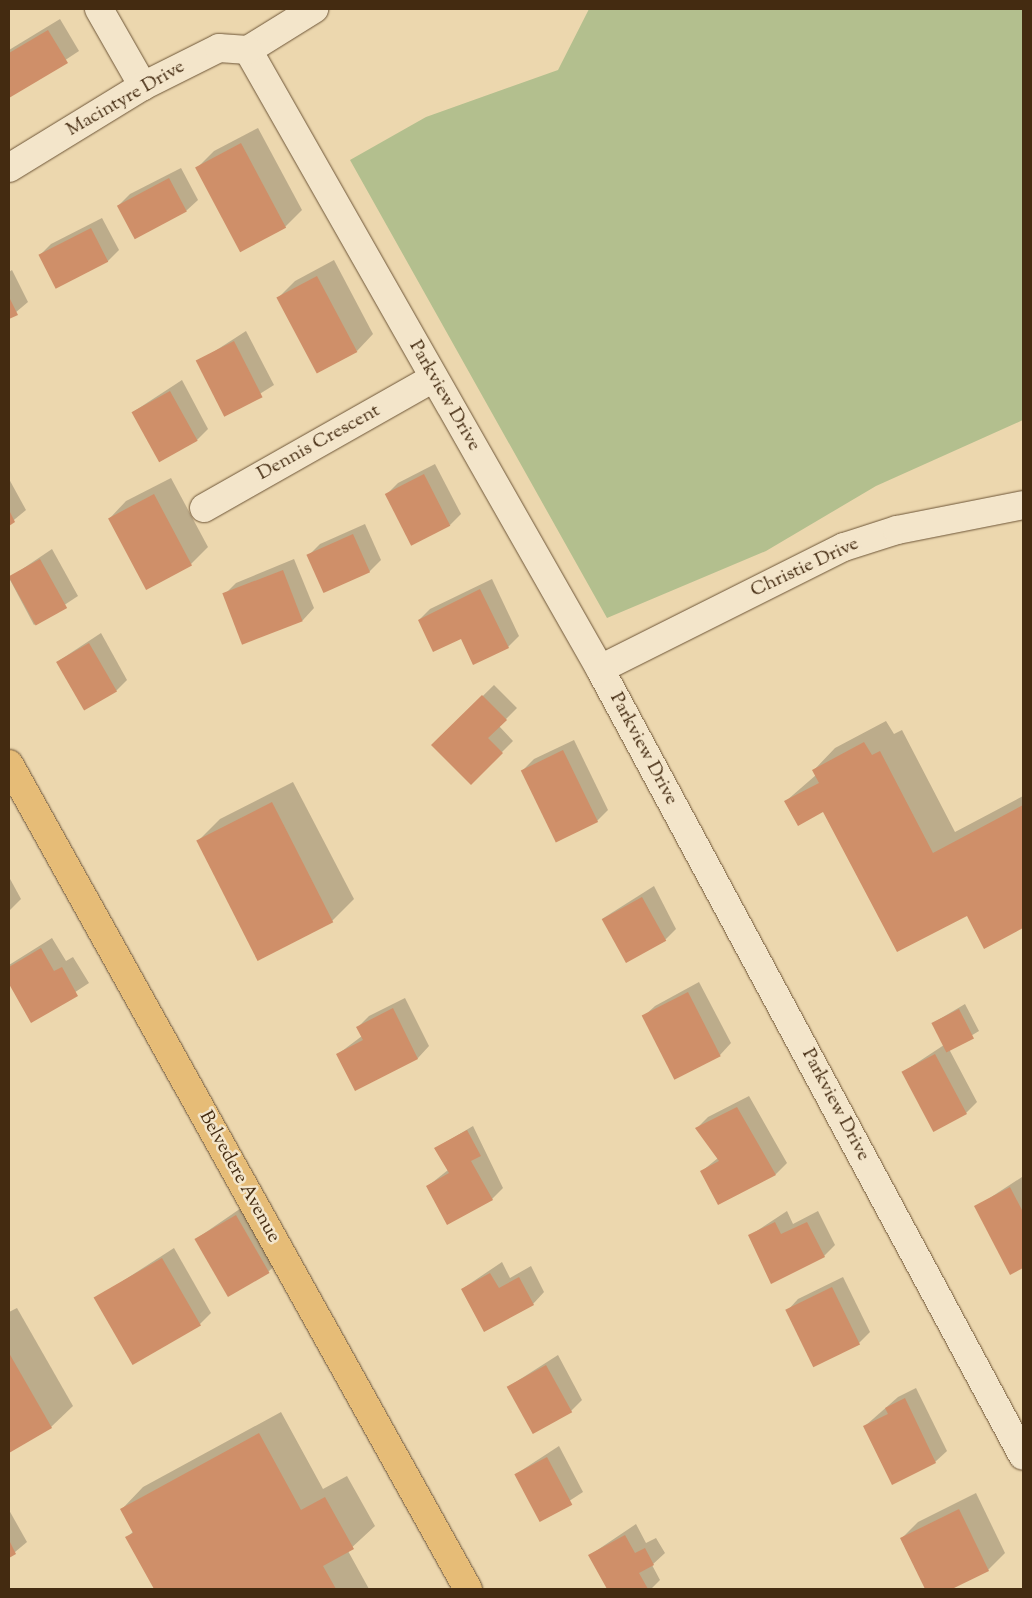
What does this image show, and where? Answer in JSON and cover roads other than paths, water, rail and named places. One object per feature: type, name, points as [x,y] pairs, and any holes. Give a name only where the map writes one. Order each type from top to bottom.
[{"type":"main road","name":"Belvedere Avenue","points":[[9,766],[468,1589]]},
{"type":"street","points":[[99,9],[143,86]]},
{"type":"street","points":[[248,50],[314,9]]},
{"type":"street","name":"Macintyre Drive","points":[[9,168],[143,86],[219,48],[248,50]]},
{"type":"street","name":"Parkview Drive","points":[[248,50],[600,669],[1023,1456]]},
{"type":"street","name":"Dennis Crescent","points":[[204,508],[434,378]]},
{"type":"street","name":"Christie Drive","points":[[600,669],[844,547],[897,530],[1023,505]]}]
